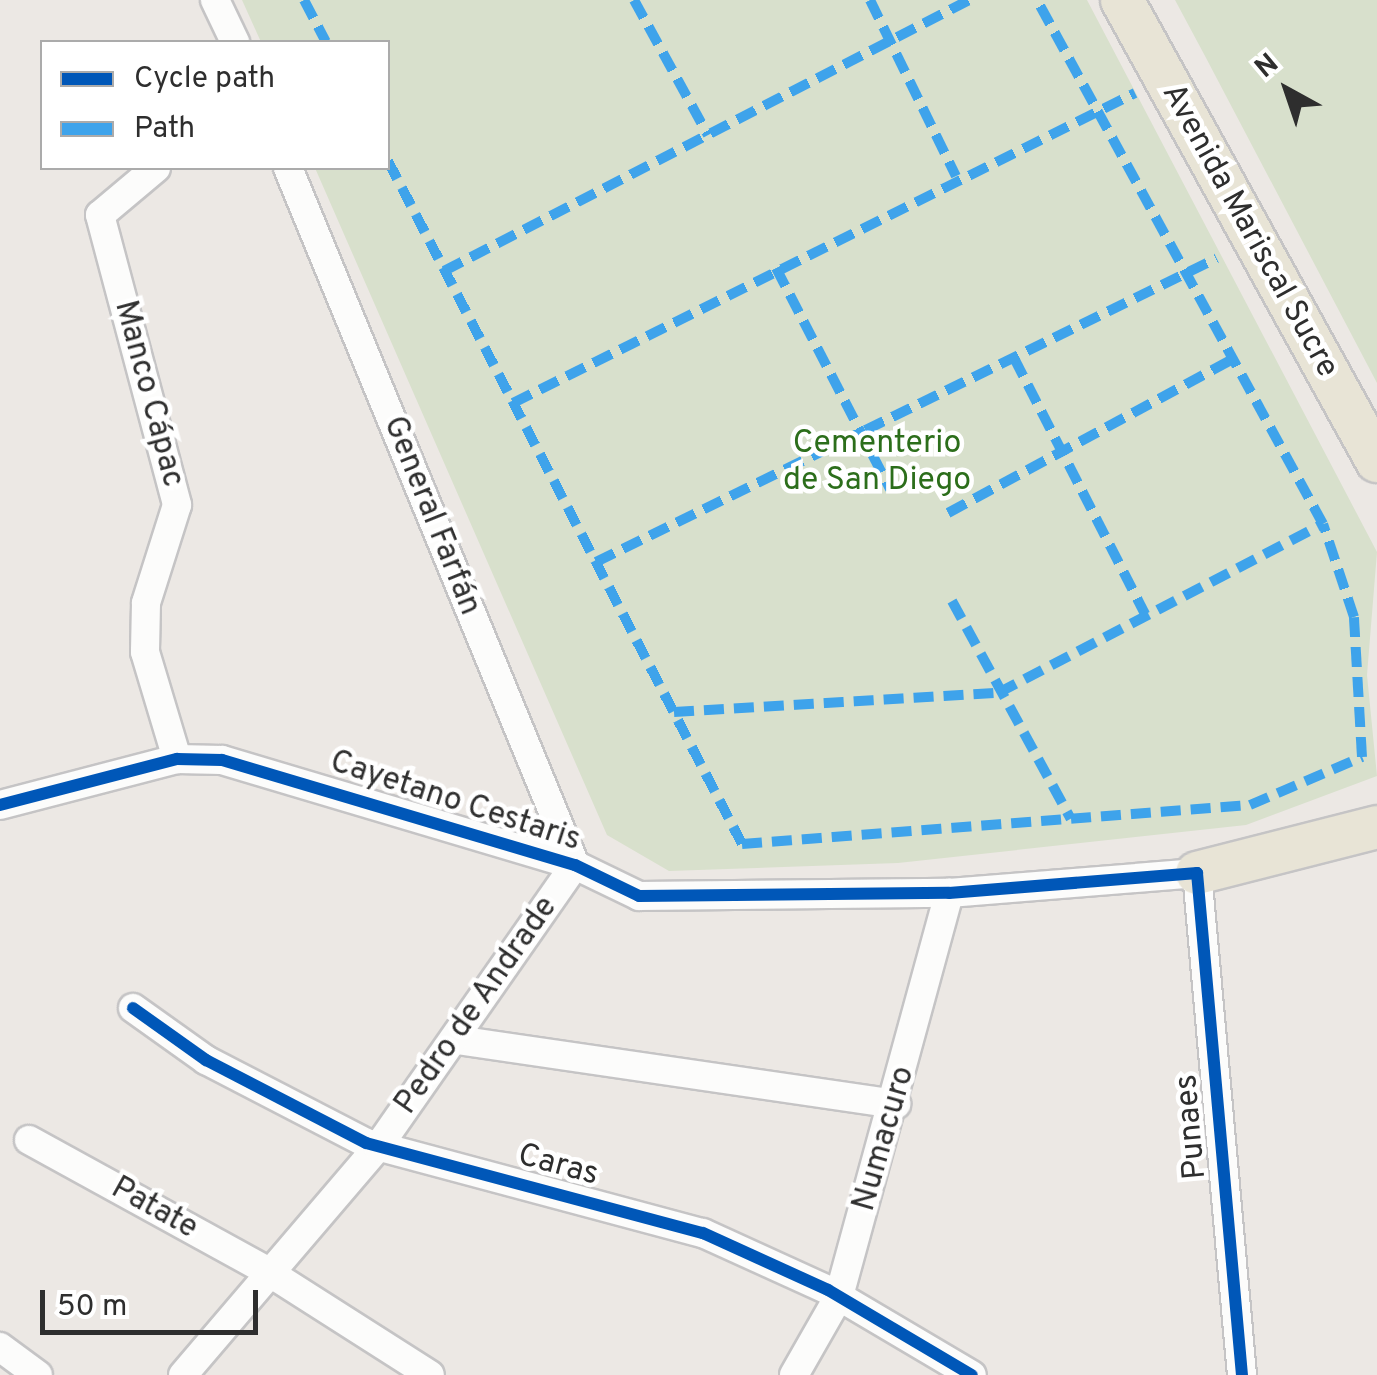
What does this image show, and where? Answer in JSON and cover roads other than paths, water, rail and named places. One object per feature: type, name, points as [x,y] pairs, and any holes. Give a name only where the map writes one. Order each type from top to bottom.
[{"type":"main road","name":"Avenida Mariscal Sucre","points":[[1122,0],[1377,461]]},
{"type":"main road","points":[[1197,873],[1377,828]]},
{"type":"street","points":[[216,0],[233,40]]},
{"type":"street","name":"Manco Cápac","points":[[154,170],[100,215],[177,505],[146,602],[145,652],[176,760]]},
{"type":"street","name":"General Farfán","points":[[289,170],[575,865]]},
{"type":"street","name":"Cayetano Cestaris","points":[[0,805],[176,760],[252,767],[575,865],[639,896],[950,893],[1197,873]]},
{"type":"street","name":"Pedro de Andrade","points":[[184,1375],[267,1271],[378,1146],[457,1040],[575,865]]},
{"type":"street","name":"Punaes","points":[[1197,873],[1242,1375]]},
{"type":"street","name":"Numacuro","points":[[794,1375],[839,1296],[896,1104],[950,893]]},
{"type":"street","name":"Caras","points":[[133,1008],[206,1060],[378,1146],[703,1233],[839,1296],[972,1375]]},
{"type":"street","points":[[457,1040],[896,1104]]},
{"type":"street","name":"Patate","points":[[29,1140],[267,1271],[430,1375]]},
{"type":"street","points":[[0,1346],[38,1375]]},
{"type":"park label","name":"Cementerio de San Diego","points":[[877,464]]}]
